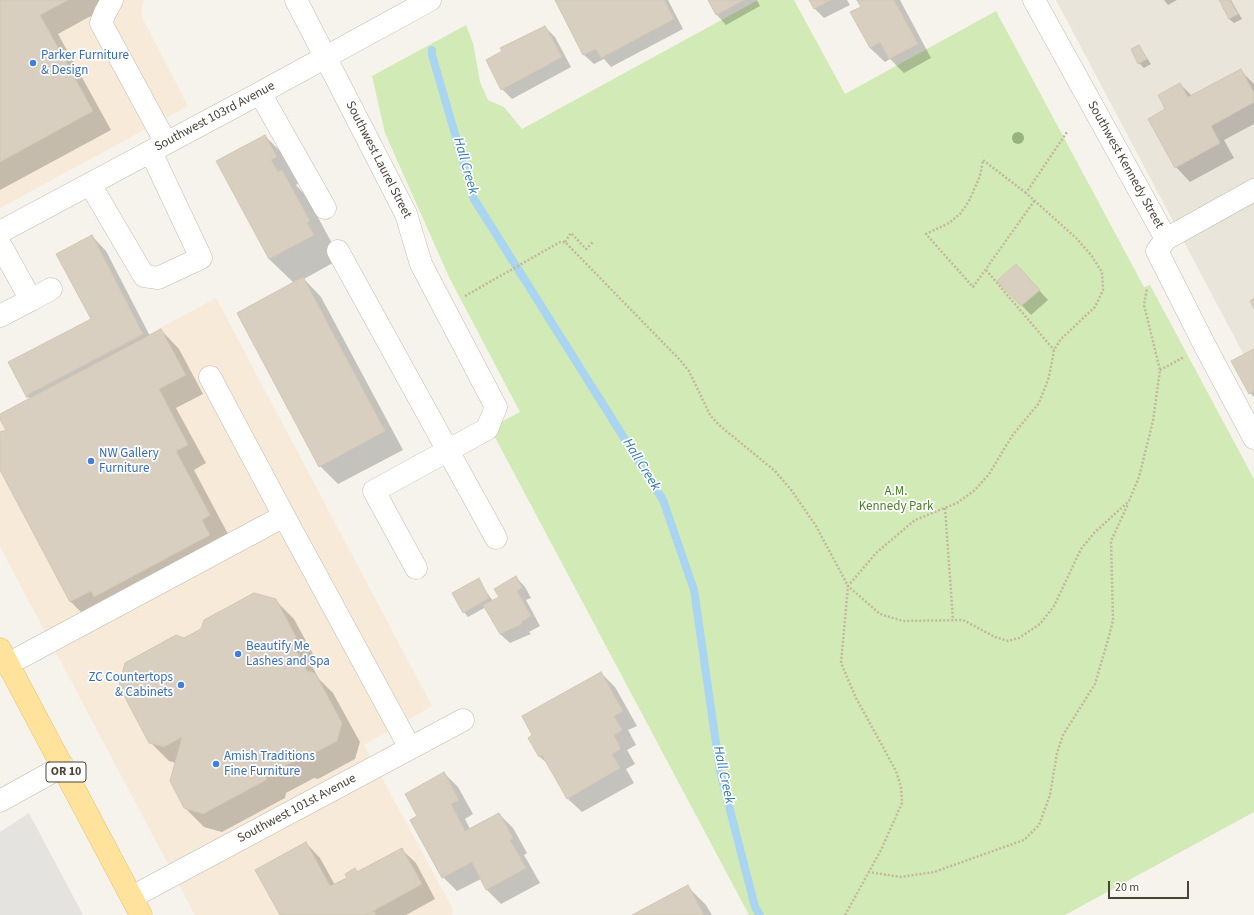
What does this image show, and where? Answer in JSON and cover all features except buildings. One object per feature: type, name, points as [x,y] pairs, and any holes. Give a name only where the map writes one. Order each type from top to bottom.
[{"type":"main road","name":"OR 10","points":[[4,656],[137,906]]},
{"type":"street","points":[[90,184],[144,276],[158,278],[201,258],[159,147],[101,23],[104,13],[112,0]]},
{"type":"street","name":"Southwest Laurel Street","points":[[296,0],[406,214],[421,264],[496,407],[487,429],[448,450]]},
{"type":"street","name":"Southwest 103rd Avenue","points":[[0,232],[430,0]]},
{"type":"street","name":"Southwest Kennedy Street","points":[[1034,0],[1161,245],[1204,346],[1252,428]]},
{"type":"street","points":[[260,93],[325,208]]},
{"type":"street","points":[[1161,245],[1254,190]]},
{"type":"street","points":[[0,244],[31,300]]},
{"type":"street","points":[[338,251],[496,538]]},
{"type":"street","points":[[0,316],[51,289]]},
{"type":"street","points":[[210,377],[410,748]]},
{"type":"street","points":[[416,568],[374,491],[448,450]]},
{"type":"street","points":[[4,656],[284,516]]},
{"type":"street","name":"Southwest 101st Avenue","points":[[137,906],[410,748],[462,720]]},
{"type":"street","points":[[0,801],[63,766]]},
{"type":"path","points":[[1026,193],[1068,132]]},
{"type":"path","points":[[845,915],[896,819],[902,803],[902,795],[896,771],[856,698],[842,663],[848,586],[876,553],[915,520],[957,503],[975,490],[988,474],[1012,436],[1039,403],[1049,377],[1054,350],[1061,338],[1094,307],[1103,290],[1102,272],[1098,263],[1076,238],[1035,200],[983,160],[980,176],[975,190],[960,214],[949,223],[926,234],[973,287],[1035,200]]},
{"type":"path","points":[[565,242],[571,233],[586,249],[593,242]]},
{"type":"path","points":[[463,297],[560,242],[565,242]]},
{"type":"path","points":[[565,242],[680,360],[688,371],[710,414],[719,425],[775,471],[792,491],[816,526],[848,586],[880,614],[904,621],[962,620],[995,637],[1008,641],[1019,638],[1040,624],[1054,606],[1082,549],[1095,532],[1129,502]]},
{"type":"path","points":[[868,872],[901,877],[934,872],[1024,840],[1039,826],[1050,795],[1057,753],[1063,735],[1094,684],[1110,636],[1113,620],[1111,542],[1139,476],[1151,428],[1160,370],[1144,305],[1148,280],[1161,245]]},
{"type":"path","points":[[986,270],[1054,350]]},
{"type":"path","points":[[945,508],[953,620]]},
{"type":"shaded area","points":[[0,0],[144,0],[141,15],[188,106],[0,208]]},
{"type":"shaded area","points":[[1056,0],[1254,0],[1254,374]]},
{"type":"shaded area","points":[[216,298],[432,706],[364,745],[453,909],[452,915],[195,915],[0,547],[0,414]]},
{"type":"shaded area","points":[[29,813],[83,915],[0,915],[0,832]]},
{"type":"green space","name":"A.M. Kennedy Park","points":[[758,0],[794,0],[845,94],[996,11],[1144,287],[1150,285],[1254,479],[1254,812],[1065,915],[749,915],[490,428],[520,412],[449,277],[385,133],[372,76],[466,25],[473,43],[480,82],[488,100],[504,107],[522,129]]},
{"type":"waterway","name":"Hall Creek","points":[[432,50],[432,55],[474,199],[663,500],[694,590],[720,771],[755,907],[760,915]]},
{"type":"place","name":"Parker Furniture & Design","points":[[33,63]]},
{"type":"place","name":"NW Gallery Furniture","points":[[91,461]]},
{"type":"place","name":"Beautify Me Lashes and Spa","points":[[238,654]]},
{"type":"place","name":"ZC Countertops & Cabinets","points":[[181,685]]},
{"type":"place","name":"Amish Traditions Fine Furniture","points":[[216,764]]}]
